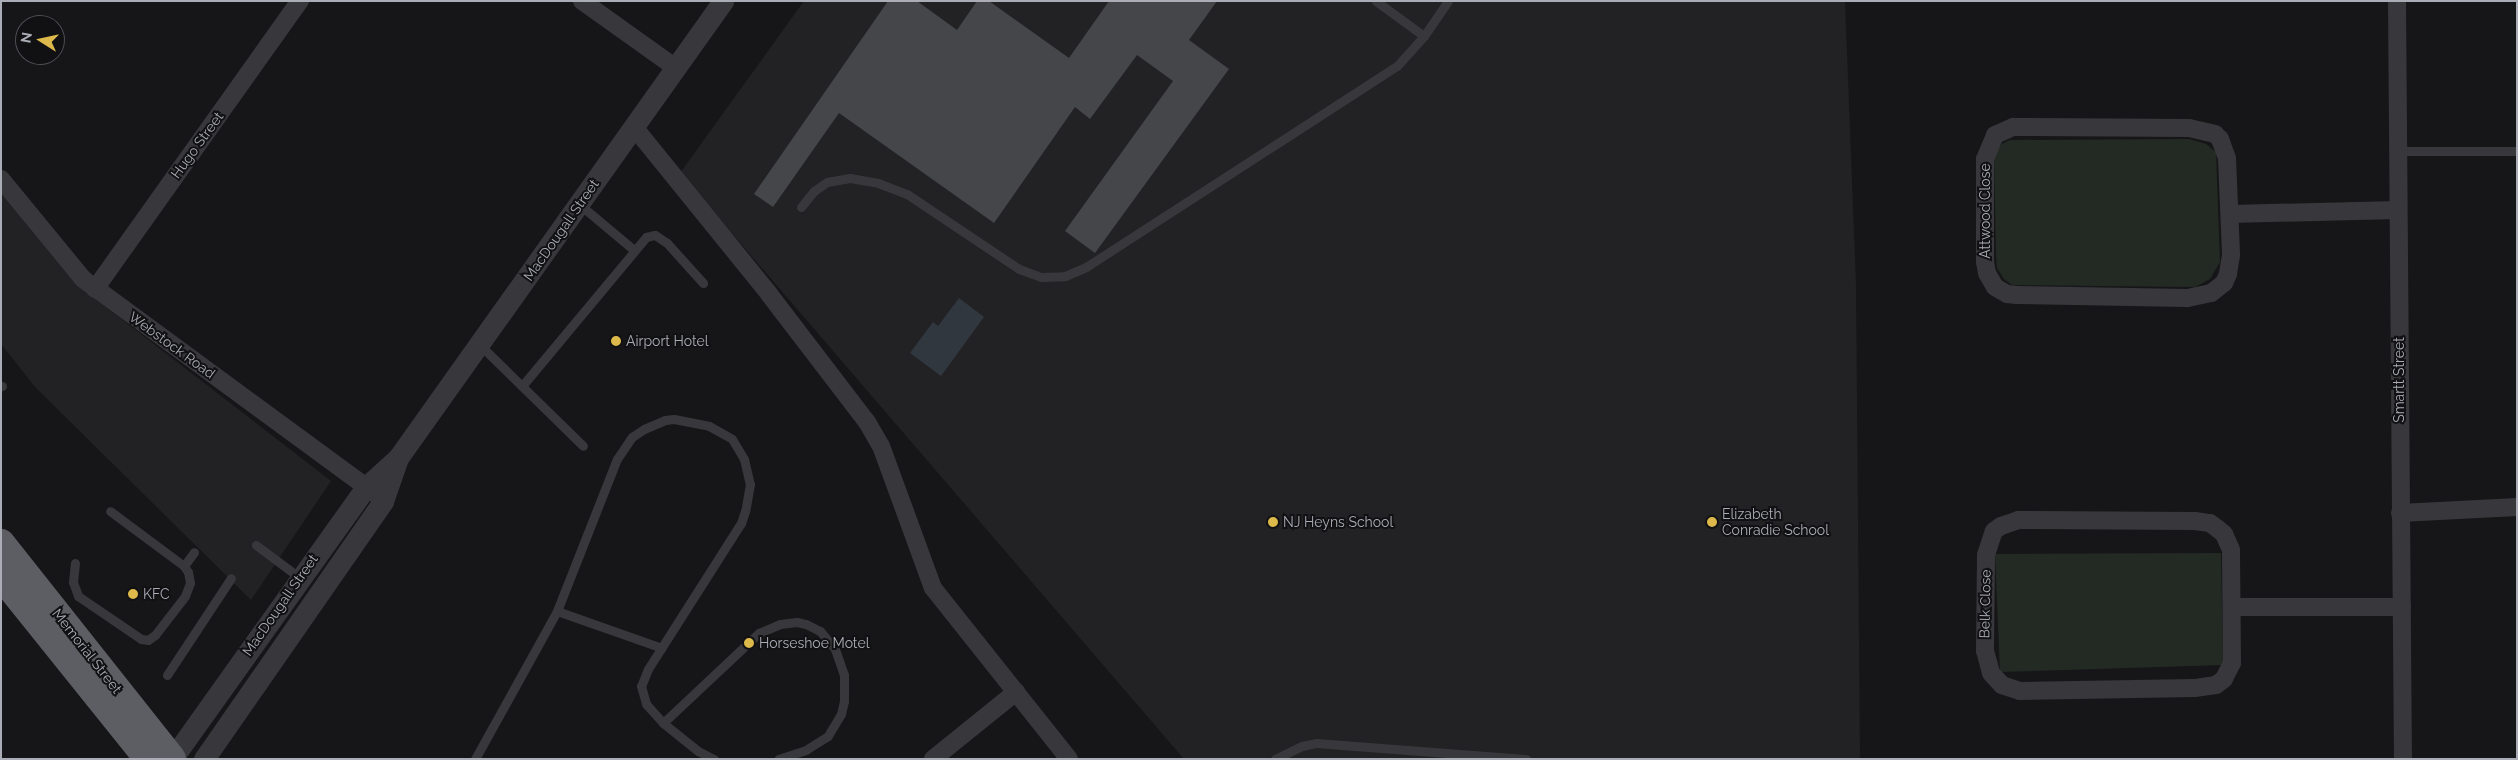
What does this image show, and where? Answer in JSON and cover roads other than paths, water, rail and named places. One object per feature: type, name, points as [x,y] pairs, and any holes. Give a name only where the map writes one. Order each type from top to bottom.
[{"type":"highway","name":"Memorial Street","points":[[1,544],[172,759]]},
{"type":"highway","name":"Memorial Street","points":[[1,576],[148,759]]},
{"type":"street","name":"Hugo Street","points":[[95,289],[300,1]]},
{"type":"street","points":[[582,1],[676,68]]},
{"type":"street","name":"MacDougall Street","points":[[172,759],[299,577],[366,486],[398,458],[723,1]]},
{"type":"street","name":"Smartt Street","points":[[2397,1],[2402,759]]},
{"type":"street","points":[[634,127],[769,294],[867,422],[887,461],[933,588],[1069,759]]},
{"type":"street","name":"Attwood Close","points":[[2013,127],[2189,128],[2206,130],[2220,139],[2225,147],[2230,214],[2231,255],[2228,274],[2218,289],[2204,296],[2007,294],[1990,280],[1984,262],[1984,168],[1987,150],[1995,135],[2013,127]]},
{"type":"street","name":"Webstock Road","points":[[1,179],[75,271],[95,289],[384,501]]},
{"type":"street","points":[[2230,214],[2398,210]]},
{"type":"street","name":"MacDougall Street","points":[[204,759],[384,501],[398,458]]},
{"type":"street","points":[[2400,513],[2517,507]]},
{"type":"street","name":"Belk Close","points":[[2018,520],[2202,522],[2218,529],[2224,534],[2231,550],[2232,607],[2232,663],[2224,679],[2216,685],[2175,688],[2020,691],[2009,688],[1997,681],[1991,673],[1985,651],[1987,547],[1994,531],[2000,526],[2018,520]]},
{"type":"street","points":[[2232,607],[2402,608]]},
{"type":"street","points":[[933,759],[1016,692]]},
{"type":"lane","points":[[1376,1],[1424,36]]},
{"type":"lane","points":[[801,207],[821,185],[827,182],[850,178],[878,183],[907,194],[1019,269],[1041,277],[1065,276],[1086,267],[1397,66],[1424,36],[1448,1]]},
{"type":"lane","points":[[2398,151],[2517,151]]},
{"type":"lane","points":[[579,204],[634,250]]},
{"type":"lane","points":[[522,386],[646,237],[658,236],[667,243],[703,283]]},
{"type":"lane","points":[[480,345],[583,446]]},
{"type":"lane","points":[[475,759],[557,611],[617,459],[632,438],[644,429],[665,420],[684,420],[709,426],[732,439],[744,458],[750,484],[745,512],[720,558],[643,679],[641,693],[646,704],[664,722],[698,751],[714,759]]},
{"type":"lane","points":[[75,563],[73,582],[78,596],[134,636],[145,640],[155,635],[185,596],[190,583],[188,572],[184,566],[110,511]]},
{"type":"lane","points":[[256,545],[299,577]]},
{"type":"lane","points":[[184,566],[194,552]]},
{"type":"lane","points":[[168,675],[231,578]]},
{"type":"lane","points":[[557,611],[662,648]]},
{"type":"lane","points":[[664,722],[759,633],[780,624],[806,624],[820,631],[834,649],[844,675],[844,701],[841,714],[828,736],[806,750],[778,759]]},
{"type":"lane","points":[[1275,759],[1302,746],[1316,743],[1526,759]]},
{"type":"place","name":"Airport Hotel","points":[[616,341]]},
{"type":"place","name":"NJ Heyns School","points":[[1273,522]]},
{"type":"place","name":"Elizabeth Conradie School","points":[[1712,522]]},
{"type":"place","name":"KFC","points":[[133,594]]},
{"type":"place","name":"Horseshoe Motel","points":[[749,643]]}]
